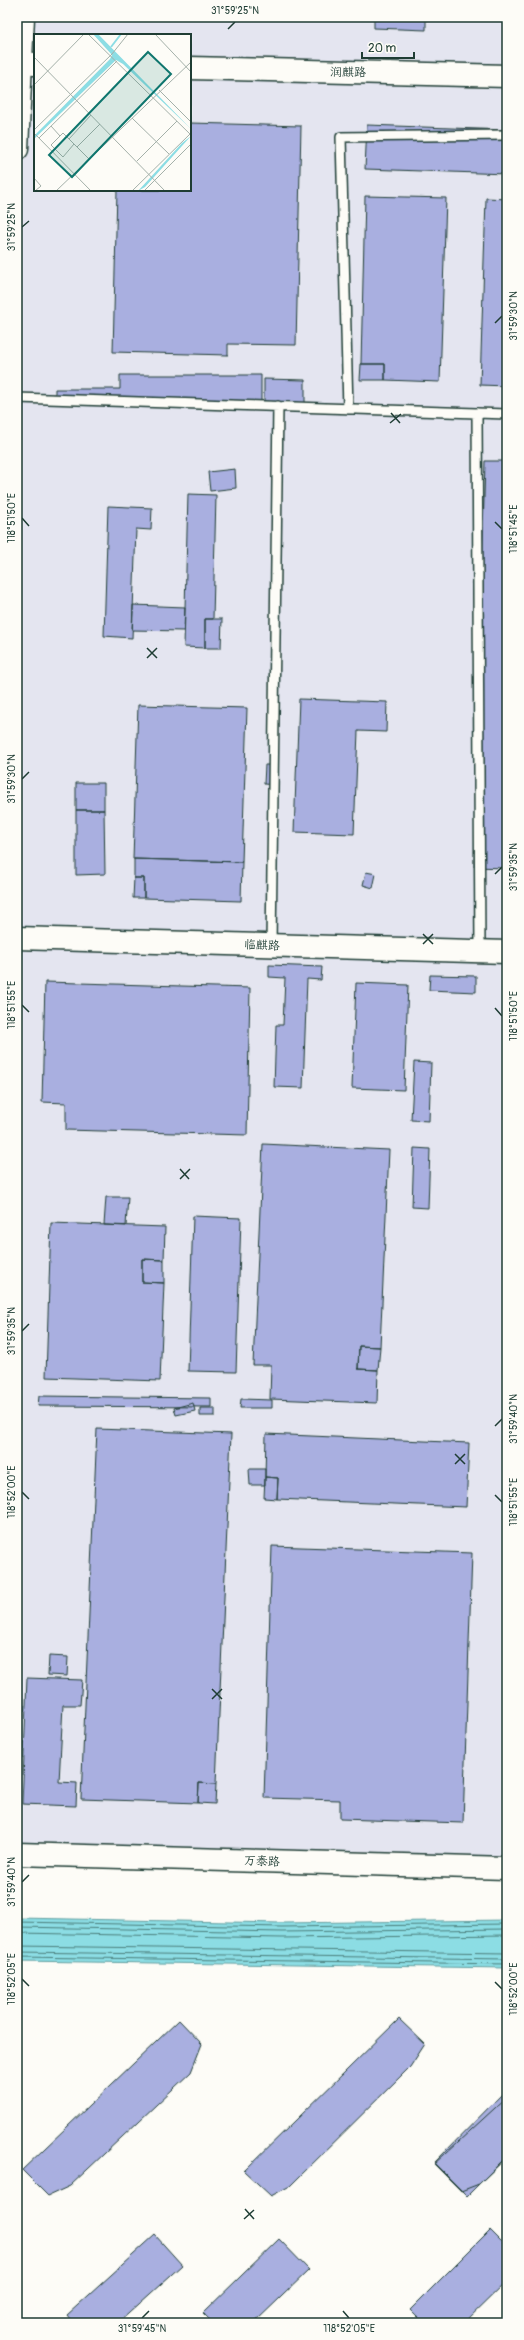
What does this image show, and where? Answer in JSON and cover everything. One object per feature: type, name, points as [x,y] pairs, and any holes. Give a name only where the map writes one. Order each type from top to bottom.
[{"type":"street","points":[[17,149],[25,64],[23,17]]},
{"type":"street","name":"润麒路","points":[[191,68],[507,76]]},
{"type":"street","name":"临麒路","points":[[17,938],[507,952]]},
{"type":"street","name":"万泰路","points":[[17,1854],[507,1868]]},
{"type":"lane","points":[[348,409],[341,137],[507,135]]},
{"type":"lane","points":[[17,398],[507,414]]},
{"type":"lane","points":[[271,945],[278,406]]},
{"type":"lane","points":[[477,413],[480,952]]},
{"type":"shaded area","points":[[17,17],[507,17],[507,1868],[17,1854]]},
{"type":"water","points":[[17,1918],[282,1923],[507,1920],[507,1968],[17,1961]]},
{"type":"building","points":[[374,17],[426,17],[426,30],[374,28]]},
{"type":"building","points":[[191,123],[301,126],[296,345],[228,344],[228,355],[113,352],[117,191],[191,191]]},
{"type":"building","points":[[367,125],[507,130],[507,174],[365,169]]},
{"type":"building","points":[[365,196],[446,198],[440,382],[385,380],[385,364],[361,364]]},
{"type":"building","points":[[486,198],[507,199],[507,386],[480,385]]},
{"type":"building","points":[[361,364],[385,364],[385,380],[360,380]]},
{"type":"building","points":[[120,375],[261,375],[261,403],[55,401],[55,389],[120,389]]},
{"type":"building","points":[[264,379],[305,380],[305,405],[264,405]]},
{"type":"building","points":[[485,461],[507,461],[507,868],[474,867]]},
{"type":"building","points":[[235,469],[236,488],[210,491],[208,472]]},
{"type":"building","points":[[188,494],[216,495],[213,619],[205,619],[205,648],[184,647]]},
{"type":"building","points":[[108,506],[152,508],[151,530],[136,529],[132,638],[104,636]]},
{"type":"building","points":[[133,605],[185,607],[184,631],[132,630]]},
{"type":"building","points":[[205,619],[222,619],[221,648],[205,648]]},
{"type":"building","points":[[299,699],[387,702],[386,732],[358,731],[354,834],[294,832]]},
{"type":"building","points":[[138,705],[247,708],[242,862],[133,859]]},
{"type":"building","points":[[265,765],[276,765],[276,785],[264,784]]},
{"type":"building","points":[[76,783],[104,783],[104,810],[76,810]]},
{"type":"building","points":[[76,810],[104,810],[105,874],[76,875]]},
{"type":"building","points":[[134,859],[242,862],[241,901],[144,898],[144,878],[134,878]]},
{"type":"building","points":[[366,872],[376,874],[373,888],[363,885]]},
{"type":"building","points":[[134,878],[144,878],[144,898],[133,898]]},
{"type":"building","points":[[269,965],[322,967],[321,980],[307,979],[303,1088],[274,1087],[276,1025],[283,1025],[285,978],[269,977]]},
{"type":"building","points":[[430,975],[476,976],[476,992],[429,990]]},
{"type":"building","points":[[45,982],[250,988],[247,1135],[66,1130],[66,1103],[42,1102]]},
{"type":"building","points":[[356,983],[408,985],[404,1090],[352,1088]]},
{"type":"building","points":[[414,1062],[431,1063],[429,1121],[411,1120]]},
{"type":"building","points":[[263,1144],[389,1150],[380,1347],[359,1346],[358,1369],[378,1370],[377,1403],[270,1399],[271,1365],[253,1365]]},
{"type":"building","points":[[414,1148],[430,1149],[428,1208],[412,1207]]},
{"type":"building","points":[[106,1197],[128,1197],[126,1226],[104,1225]]},
{"type":"building","points":[[193,1216],[241,1218],[236,1372],[188,1371]]},
{"type":"building","points":[[51,1223],[165,1227],[164,1260],[142,1259],[142,1282],[164,1283],[160,1381],[46,1377]]},
{"type":"building","points":[[142,1259],[164,1260],[164,1283],[142,1282]]},
{"type":"building","points":[[359,1346],[380,1347],[378,1370],[358,1369]]},
{"type":"building","points":[[39,1396],[211,1398],[211,1407],[38,1406]]},
{"type":"building","points":[[241,1399],[272,1400],[272,1408],[240,1408]]},
{"type":"building","points":[[193,1403],[195,1411],[176,1415],[174,1408]]},
{"type":"building","points":[[200,1408],[215,1408],[215,1416],[200,1416]]},
{"type":"building","points":[[97,1429],[231,1434],[216,1784],[199,1783],[198,1803],[81,1799]]},
{"type":"building","points":[[266,1434],[469,1443],[466,1507],[277,1499],[278,1478],[265,1477]]},
{"type":"building","points":[[249,1469],[265,1469],[265,1485],[250,1485]]},
{"type":"building","points":[[265,1477],[278,1478],[277,1499],[264,1498]]},
{"type":"building","points":[[272,1546],[472,1553],[463,1823],[340,1819],[340,1800],[264,1798]]},
{"type":"building","points":[[49,1656],[68,1657],[67,1676],[48,1675]]},
{"type":"building","points":[[27,1678],[82,1680],[80,1705],[63,1705],[59,1782],[77,1783],[76,1806],[22,1804]]},
{"type":"building","points":[[507,1709],[507,1784],[504,1784]]},
{"type":"building","points":[[199,1783],[216,1784],[215,1804],[198,1803]]},
{"type":"building","points":[[399,2019],[425,2044],[410,2067],[290,2186],[271,2196],[244,2171]]},
{"type":"building","points":[[179,2020],[202,2044],[191,2072],[70,2186],[48,2196],[22,2170]]},
{"type":"building","points":[[507,2089],[507,2156],[467,2196],[434,2163]]},
{"type":"building","points":[[507,2097],[507,2157],[479,2184],[461,2191],[434,2164]]},
{"type":"building","points":[[490,2230],[507,2247],[507,2281],[464,2323],[423,2323],[410,2310]]},
{"type":"building","points":[[155,2235],[182,2265],[118,2323],[73,2323],[67,2315]]},
{"type":"building","points":[[279,2239],[309,2270],[254,2323],[213,2323],[203,2313]]}]
